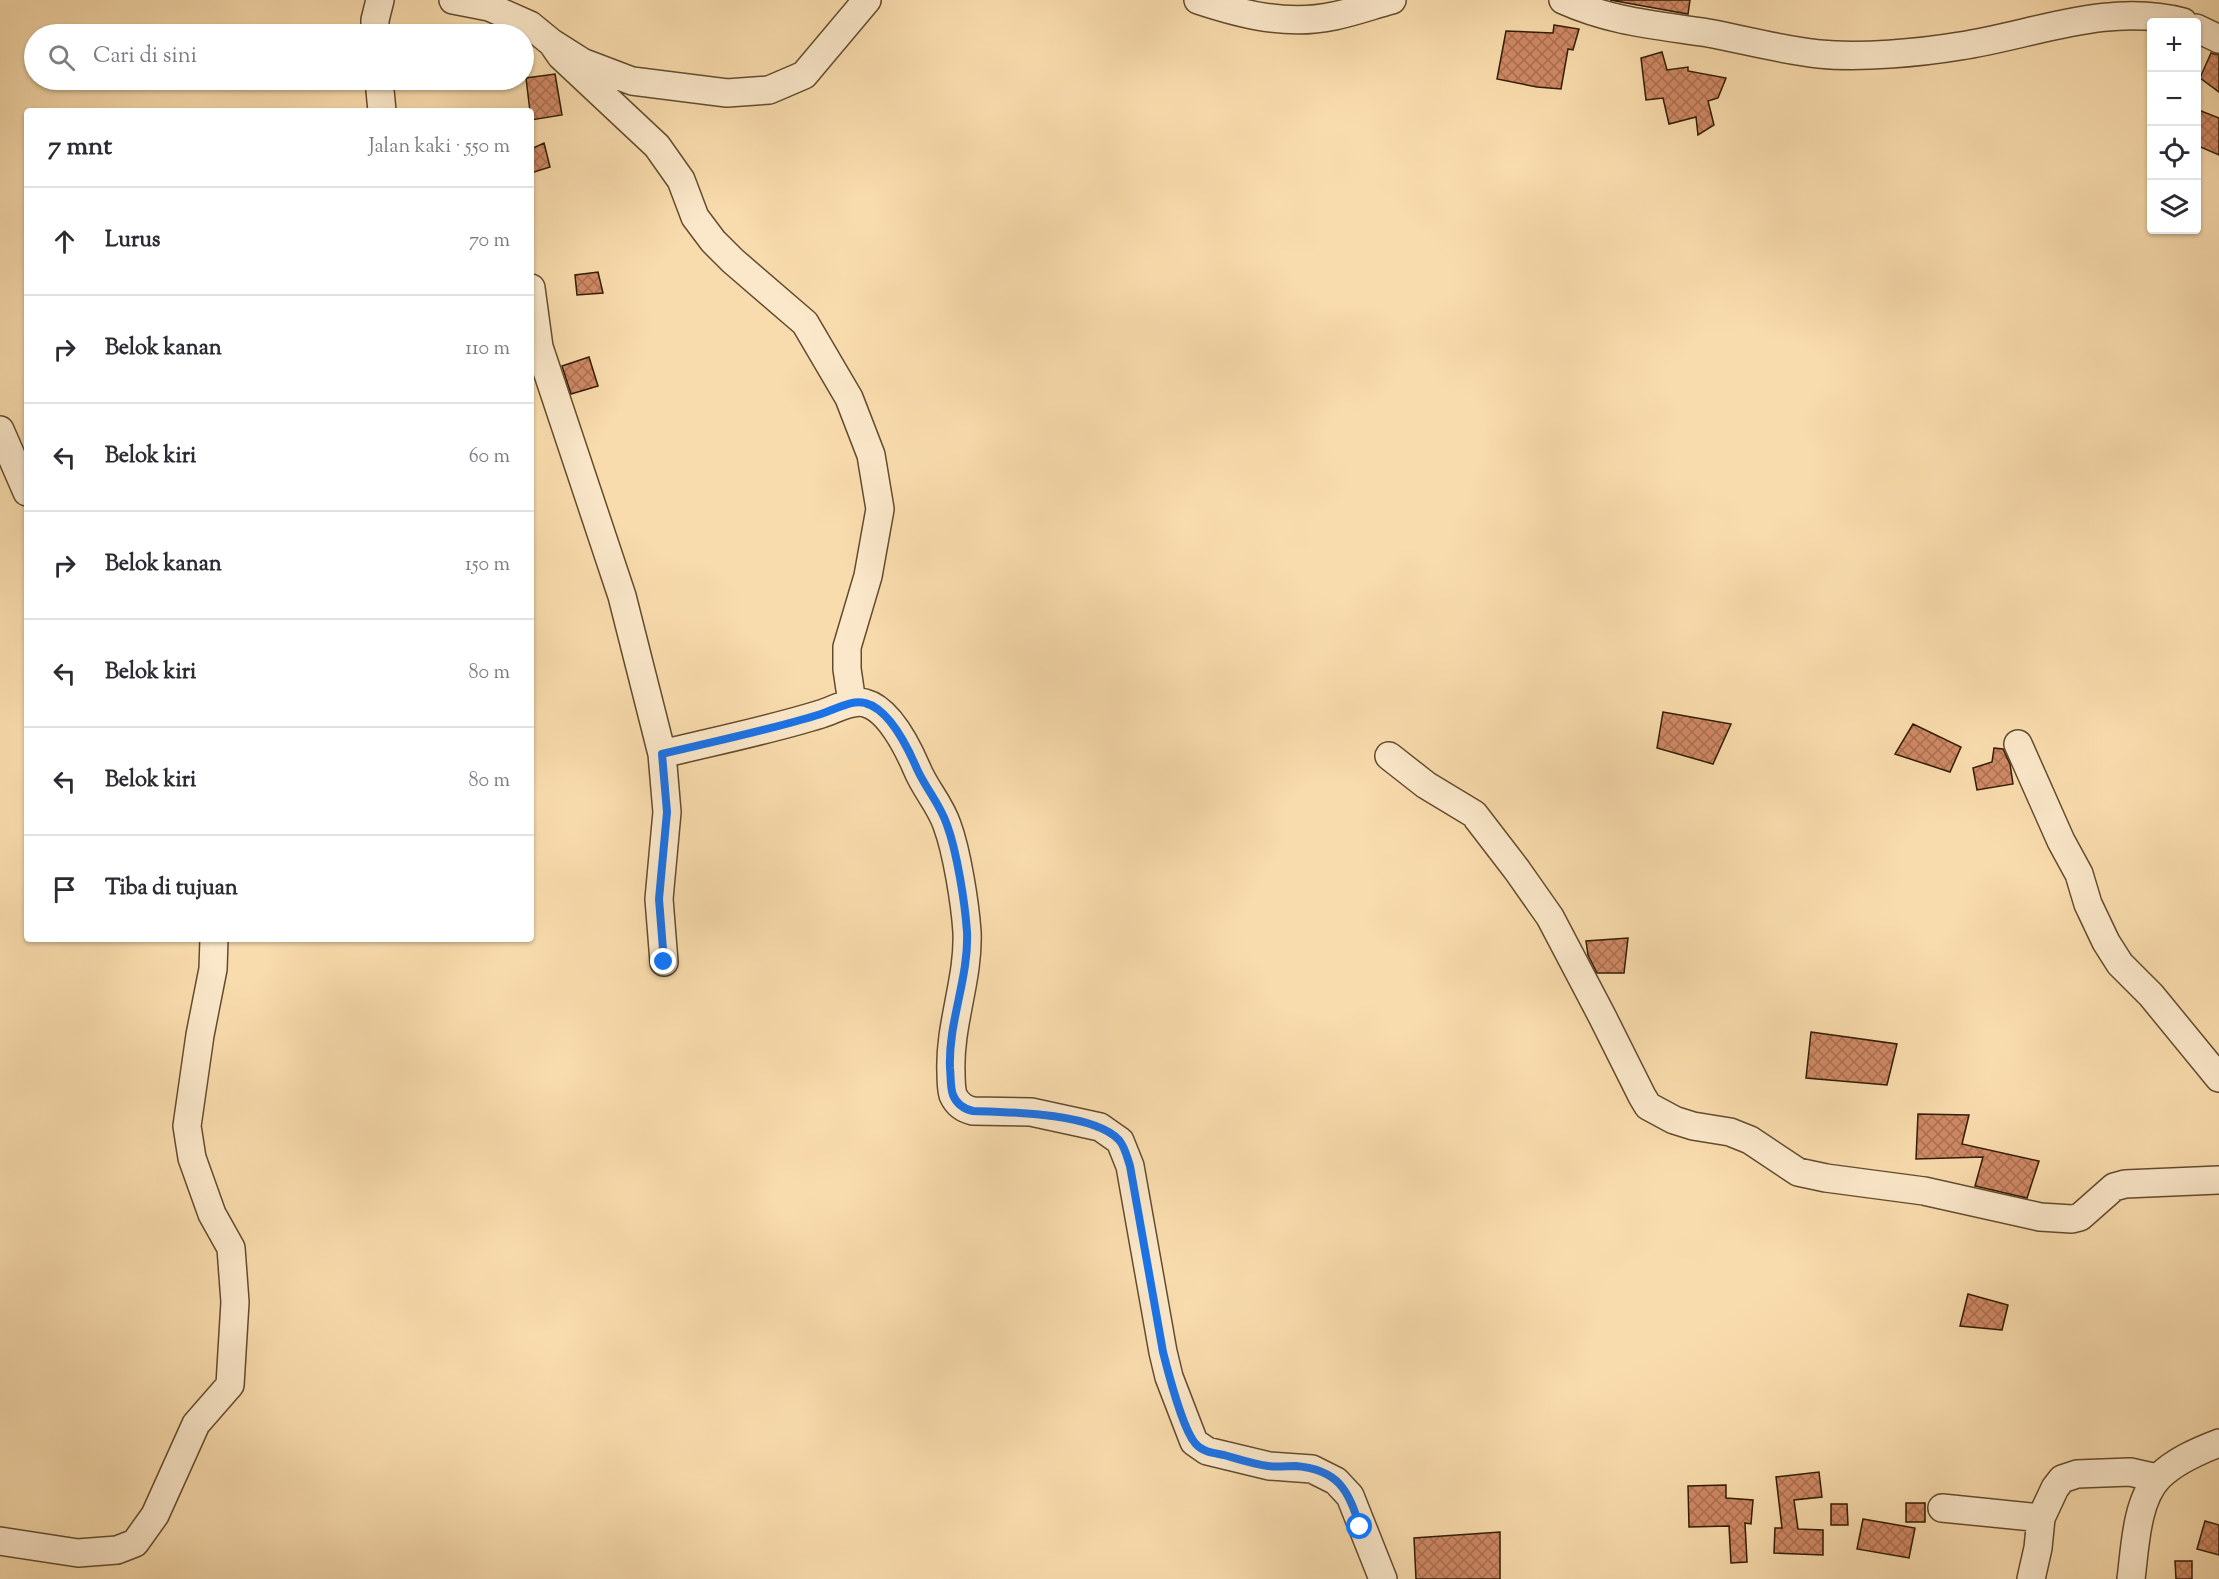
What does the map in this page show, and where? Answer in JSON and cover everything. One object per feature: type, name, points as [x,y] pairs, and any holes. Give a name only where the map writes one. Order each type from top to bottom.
[{"type":"street","points":[[375,24],[380,0]]},
{"type":"street","points":[[453,0],[489,7],[528,24]]},
{"type":"street","points":[[534,28],[582,62],[632,81],[727,93],[769,90],[804,75],[867,0]]},
{"type":"street","points":[[1198,0],[1243,14],[1291,21],[1334,17],[1392,0]]},
{"type":"street","points":[[1563,0],[1585,10],[1629,22],[1709,33],[1787,50],[1848,56],[1960,46],[2059,11],[2165,18]]},
{"type":"street","points":[[2201,30],[2219,39]]},
{"type":"street","points":[[552,43],[561,56],[657,146],[681,180],[695,217],[713,241],[805,323],[849,398],[871,455],[880,509],[868,576],[847,647],[847,669],[852,703]]},
{"type":"street","points":[[380,90],[382,108]]},
{"type":"street","points":[[534,310],[539,347],[622,596],[662,754],[667,812],[659,899],[664,962]]},
{"type":"street","points":[[0,429],[24,485]]},
{"type":"street","points":[[662,754],[820,715],[852,703],[864,702],[874,707],[888,720],[909,750],[919,774],[936,800],[950,833],[967,934],[965,961],[950,1054],[953,1095],[965,1109],[1032,1112],[1101,1127],[1120,1141],[1130,1166],[1169,1377],[1194,1442],[1207,1451],[1269,1466],[1312,1469],[1336,1481],[1350,1496],[1383,1579]]},
{"type":"street","points":[[2018,744],[2061,841],[2079,874],[2088,904],[2106,942],[2120,964],[2171,1019],[2219,1078]]},
{"type":"street","points":[[1389,756],[1426,784],[1474,814],[1517,870],[1550,917],[1642,1096],[1648,1106],[1656,1112],[1693,1126],[1730,1132],[1750,1140],[1798,1172],[1924,1191],[2040,1217],[2072,1220],[2080,1217],[2114,1187],[2124,1184],[2219,1180]]},
{"type":"street","points":[[0,1541],[78,1553],[117,1550],[135,1543],[155,1515],[196,1425],[230,1385],[235,1302],[231,1248],[212,1214],[192,1158],[187,1126],[200,1035],[213,969],[214,942]]},
{"type":"street","points":[[2131,1579],[2140,1515],[2157,1478],[2197,1452],[2219,1443]]},
{"type":"street","points":[[2031,1579],[2038,1548],[2041,1518],[2055,1488],[2062,1479],[2077,1474],[2130,1472],[2157,1478]]},
{"type":"street","points":[[1942,1508],[2041,1518]]},
{"type":"building","points":[[1610,0],[1690,0],[1688,14]]},
{"type":"building","points":[[1554,25],[1579,29],[1573,50],[1568,49],[1561,89],[1497,79],[1506,31],[1553,33]]},
{"type":"building","points":[[1662,52],[1667,70],[1688,67],[1688,71],[1726,78],[1718,98],[1708,101],[1714,125],[1698,135],[1696,117],[1669,124],[1663,98],[1646,100],[1641,58]]},
{"type":"building","points":[[2211,53],[2219,55],[2219,92],[2201,79]]},
{"type":"building","points":[[555,74],[562,115],[534,120],[534,108],[530,108],[527,90],[534,90],[534,77]]},
{"type":"building","points":[[2201,111],[2219,118],[2219,155],[2201,147]]},
{"type":"building","points":[[544,143],[550,167],[534,172],[534,148]]},
{"type":"building","points":[[598,272],[603,293],[577,295],[575,275]]},
{"type":"building","points":[[589,357],[598,386],[571,394],[562,366]]},
{"type":"building","points":[[1663,712],[1731,724],[1713,764],[1657,748]]},
{"type":"building","points":[[1913,724],[1961,747],[1950,772],[1895,754]]},
{"type":"building","points":[[1994,748],[2003,749],[2010,764],[2013,784],[1977,790],[1973,768],[1992,762]]},
{"type":"building","points":[[1628,938],[1624,973],[1597,973],[1588,955],[1586,941]]},
{"type":"building","points":[[1811,1032],[1897,1044],[1887,1085],[1806,1078]]},
{"type":"building","points":[[1918,1114],[1969,1115],[1962,1144],[2039,1161],[2027,1198],[1975,1186],[1983,1157],[1916,1159]]},
{"type":"building","points":[[1968,1294],[2008,1305],[2002,1330],[1960,1326]]},
{"type":"building","points":[[1819,1472],[1822,1497],[1794,1500],[1798,1529],[1823,1530],[1823,1555],[1774,1553],[1775,1528],[1782,1528],[1776,1477]]},
{"type":"building","points":[[1726,1485],[1726,1498],[1753,1500],[1751,1524],[1745,1523],[1747,1562],[1731,1563],[1729,1526],[1689,1527],[1688,1486]]},
{"type":"building","points":[[1906,1503],[1925,1503],[1925,1522],[1906,1522]]},
{"type":"building","points":[[1831,1504],[1847,1504],[1848,1525],[1831,1525]]},
{"type":"building","points":[[1863,1519],[1915,1528],[1909,1558],[1857,1549]]},
{"type":"building","points":[[2205,1521],[2219,1525],[2219,1555],[2197,1549]]},
{"type":"building","points":[[1500,1532],[1500,1579],[1416,1579],[1414,1538]]},
{"type":"building","points":[[2175,1561],[2192,1561],[2192,1579],[2176,1579]]},
{"type":"route","points":[[664,962],[659,899],[667,812],[662,754],[820,715],[852,703],[864,702],[874,707],[888,720],[909,750],[919,774],[936,800],[954,849],[967,934],[965,961],[953,1024],[950,1054],[953,1095],[960,1106],[965,1109],[1032,1112],[1101,1127],[1120,1141],[1130,1166],[1159,1336],[1169,1377],[1194,1442],[1207,1451],[1269,1466],[1296,1466],[1326,1474],[1344,1488],[1350,1496],[1360,1527]]}]
